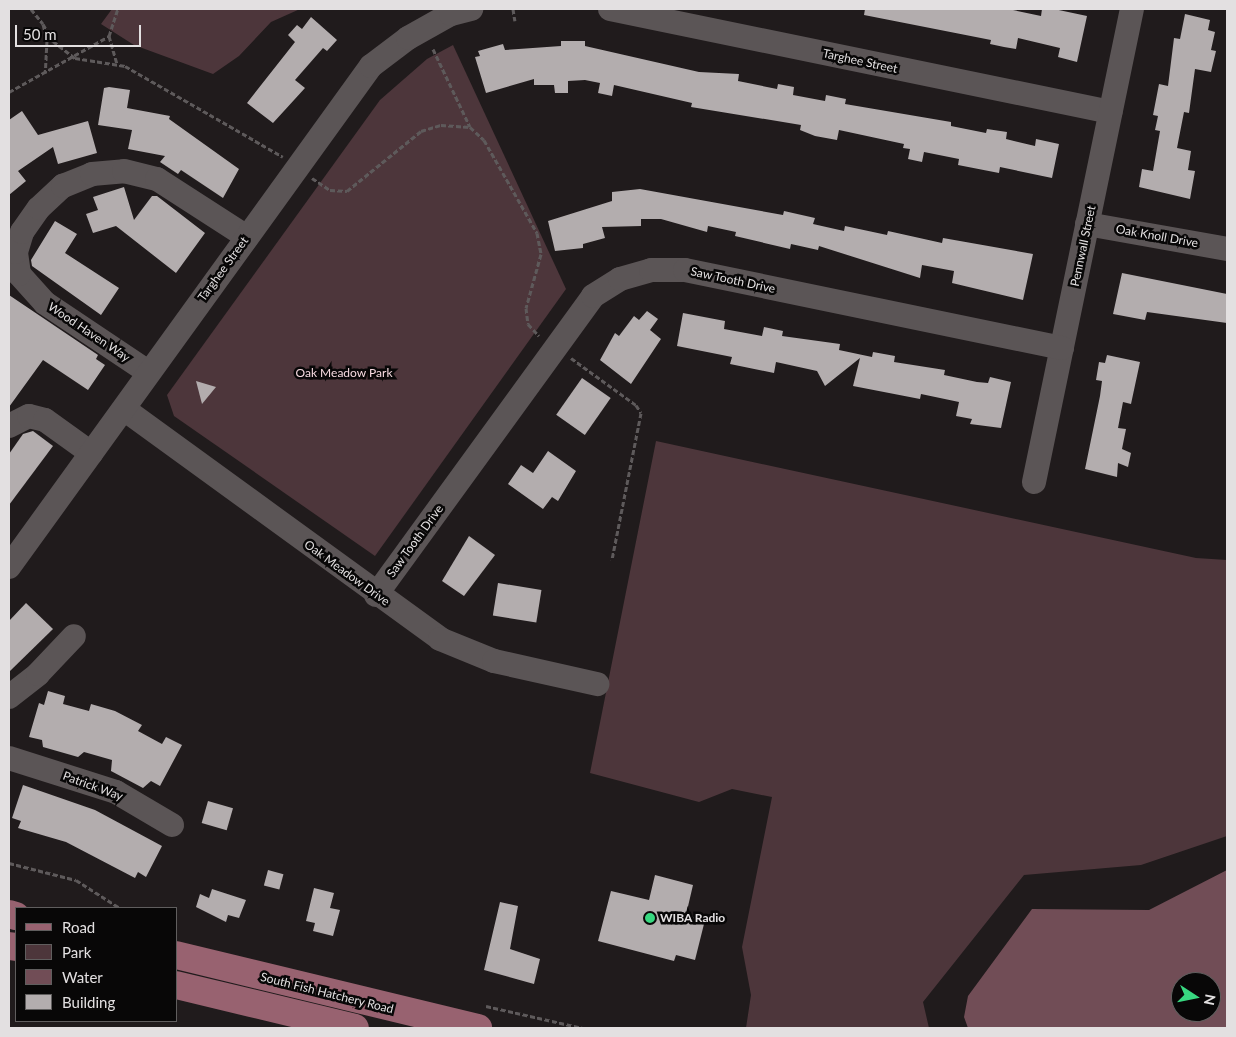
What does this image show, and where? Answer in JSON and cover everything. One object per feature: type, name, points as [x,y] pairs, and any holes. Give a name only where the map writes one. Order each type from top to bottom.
[{"type":"main road","name":"South Fish Hatchery Road","points":[[178,956],[478,1016]]},
{"type":"main road","points":[[178,985],[355,1028]]},
{"type":"street","name":"Targhee Street","points":[[9,567],[124,410],[148,372],[371,66],[408,38],[451,14],[471,9]]},
{"type":"street","name":"Targhee Street","points":[[610,9],[1110,112]]},
{"type":"street","name":"Pennwall Street","points":[[1034,482],[1132,9]]},
{"type":"street","name":"Wood Haven Way","points":[[148,372],[45,303],[19,274],[16,252],[22,232],[39,208],[63,186],[92,174],[124,171],[157,179],[247,237]]},
{"type":"street","name":"Oak Knoll Drive","points":[[1088,224],[1227,249]]},
{"type":"street","name":"Saw Tooth Drive","points":[[376,595],[593,296],[620,279],[651,270],[685,270],[1062,348]]},
{"type":"street","name":"Oak Meadow Drive","points":[[124,410],[376,595],[440,639],[476,654],[597,684]]},
{"type":"street","points":[[9,426],[29,416],[45,420],[91,453]]},
{"type":"street","points":[[9,697],[38,674],[74,636]]},
{"type":"street","name":"Patrick Way","points":[[9,758],[116,792],[172,825]]},
{"type":"path","points":[[31,9],[53,41],[75,58],[117,64],[297,166],[330,190],[347,191],[421,131],[441,125],[470,126]]},
{"type":"path","points":[[117,64],[109,36],[118,9]]},
{"type":"path","points":[[513,9],[515,21]]},
{"type":"path","points":[[43,24],[48,56],[45,73]]},
{"type":"path","points":[[9,92],[75,58],[109,36]]},
{"type":"path","points":[[433,49],[470,126],[484,140],[537,233],[541,254],[526,308],[528,324],[555,348],[636,405],[640,413],[612,560]]},
{"type":"path","points":[[9,863],[76,880],[118,907]]},
{"type":"path","points":[[478,1016],[582,1028]]},
{"type":"green space","points":[[112,9],[300,9],[271,22],[239,56],[213,74],[134,45],[101,24]]},
{"type":"green space","name":"Oak Meadow Park","points":[[453,45],[566,289],[375,556],[174,416],[167,395],[380,100],[427,59]]},
{"type":"green space","points":[[656,441],[1196,558],[1227,560],[1227,836],[1141,865],[1024,875],[923,1002],[929,1028],[746,1028],[751,995],[742,947],[772,797],[732,789],[699,802],[590,773]]},
{"type":"water","points":[[1227,870],[1227,1028],[968,1028],[964,1017],[968,996],[1032,909],[1149,910]]},
{"type":"building","points":[[865,9],[1008,9],[1041,16],[1042,9],[1054,9],[1087,16],[1077,62],[1058,57],[1060,48],[1018,38],[1016,49],[1004,47],[990,44],[991,40],[864,15]]},
{"type":"building","points":[[1185,14],[1210,20],[1208,30],[1215,32],[1211,50],[1216,51],[1211,72],[1195,69],[1189,113],[1184,112],[1177,148],[1191,151],[1188,170],[1195,171],[1190,199],[1139,187],[1142,169],[1153,171],[1160,131],[1155,130],[1158,116],[1153,115],[1159,84],[1168,86],[1174,38],[1180,39]]},
{"type":"building","points":[[311,17],[337,40],[327,51],[323,48],[295,80],[305,88],[273,123],[247,103],[295,42],[288,35],[297,25],[302,29]]},
{"type":"building","points":[[561,41],[585,41],[585,46],[699,72],[739,74],[738,81],[777,89],[778,84],[794,87],[793,95],[825,101],[826,95],[846,99],[845,104],[951,122],[951,126],[986,133],[987,129],[1007,132],[1006,139],[1035,146],[1036,139],[1059,144],[1052,178],[1000,167],[999,173],[958,165],[959,159],[924,152],[922,162],[908,159],[910,149],[903,148],[904,144],[839,130],[837,140],[815,136],[800,130],[801,125],[691,107],[692,103],[614,85],[612,96],[598,93],[600,83],[585,80],[568,81],[568,93],[555,93],[554,85],[534,85],[534,79],[486,93],[475,57],[480,56],[478,51],[503,44],[505,50],[561,46]]},
{"type":"building","points":[[104,88],[130,90],[127,108],[170,116],[169,119],[239,169],[223,198],[181,170],[178,174],[160,162],[165,156],[128,149],[132,130],[98,125]]},
{"type":"building","points":[[22,111],[38,135],[88,121],[97,153],[58,164],[53,147],[18,171],[26,181],[9,195],[9,120]]},
{"type":"building","points":[[124,187],[134,220],[152,196],[157,196],[205,233],[176,273],[116,226],[93,233],[86,214],[98,210],[93,197]]},
{"type":"building","points":[[640,189],[783,215],[784,211],[815,218],[813,224],[844,231],[845,226],[887,235],[888,231],[942,243],[943,238],[1033,254],[1023,300],[952,283],[954,271],[922,265],[920,278],[819,246],[818,250],[791,244],[790,249],[735,236],[736,232],[708,226],[707,232],[661,219],[641,219],[641,226],[602,227],[605,238],[583,244],[583,248],[555,251],[548,221],[612,201],[612,192]]},
{"type":"building","points":[[55,221],[77,234],[65,253],[119,288],[101,315],[32,266],[31,260]]},
{"type":"building","points":[[1122,273],[1227,294],[1227,323],[1147,312],[1145,320],[1113,314]]},
{"type":"building","points":[[9,295],[98,355],[96,359],[105,365],[88,390],[43,360],[9,407]]},
{"type":"building","points":[[647,311],[658,319],[650,330],[661,339],[631,384],[600,360],[615,333],[619,336],[634,316],[639,320]]},
{"type":"building","points":[[683,313],[725,321],[724,329],[762,336],[764,327],[783,331],[782,336],[840,344],[839,350],[872,357],[873,352],[895,356],[894,362],[945,370],[944,375],[977,382],[988,383],[990,377],[1011,382],[1001,428],[970,424],[972,419],[956,416],[959,402],[921,394],[920,399],[853,386],[860,358],[825,386],[817,371],[776,362],[774,373],[730,364],[732,357],[677,346]]},
{"type":"building","points":[[1107,355],[1140,362],[1131,404],[1123,402],[1118,428],[1126,429],[1122,449],[1131,453],[1128,467],[1118,463],[1117,477],[1085,469],[1102,381],[1096,380],[1099,362],[1105,363]]},
{"type":"building","points":[[582,378],[611,398],[585,435],[556,415]]},
{"type":"building","points":[[196,381],[216,387],[202,404]]},
{"type":"building","points":[[33,431],[53,446],[9,505],[9,454],[23,434]]},
{"type":"building","points":[[548,451],[576,471],[558,501],[552,497],[543,509],[508,484],[521,465],[533,473]]},
{"type":"building","points":[[469,536],[495,555],[464,596],[442,581]]},
{"type":"building","points":[[498,583],[541,590],[536,622],[493,616]]},
{"type":"building","points":[[26,603],[53,629],[9,672],[9,621]]},
{"type":"building","points":[[48,691],[65,696],[63,704],[89,711],[91,704],[115,711],[142,725],[138,731],[162,744],[166,737],[182,745],[160,786],[151,781],[143,788],[111,771],[112,760],[84,752],[78,757],[43,747],[42,740],[29,737],[39,703],[44,705]]},
{"type":"building","points":[[23,785],[95,810],[162,846],[146,877],[138,872],[135,878],[66,842],[18,828],[21,821],[12,818]]},
{"type":"building","points":[[208,801],[233,808],[227,830],[202,823]]},
{"type":"building","points":[[268,870],[283,874],[279,890],[264,885]]},
{"type":"building","name":"WIBA Radio","points":[[655,875],[693,885],[686,915],[705,920],[695,960],[676,955],[674,961],[598,941],[611,891],[649,900]]},
{"type":"building","points":[[314,888],[334,893],[330,908],[340,910],[333,936],[313,931],[315,923],[306,921]]},
{"type":"building","points":[[212,889],[246,900],[239,918],[228,915],[226,922],[196,907],[200,894],[209,898]]},
{"type":"building","points":[[500,902],[518,906],[510,949],[540,959],[534,984],[484,970]]},
{"type":"place","name":"WIBA Radio","points":[[650,918]]}]
